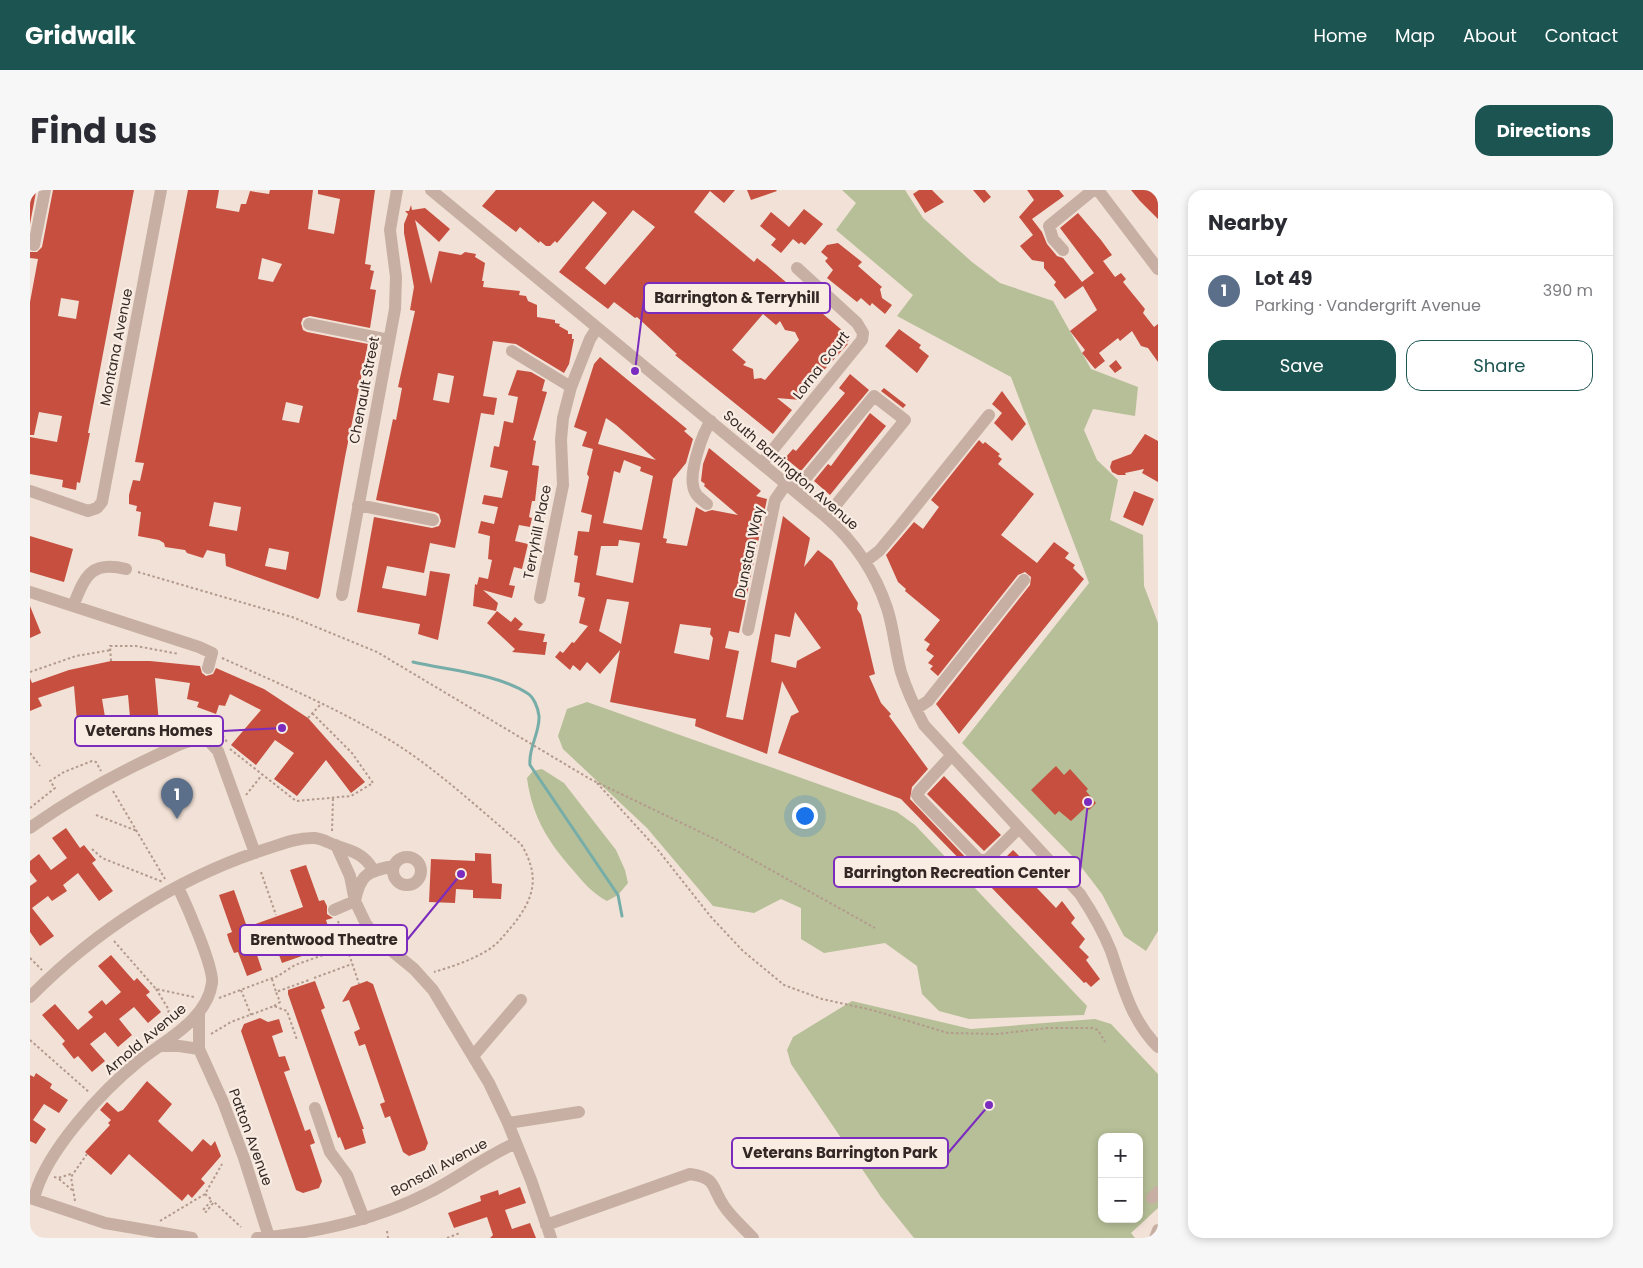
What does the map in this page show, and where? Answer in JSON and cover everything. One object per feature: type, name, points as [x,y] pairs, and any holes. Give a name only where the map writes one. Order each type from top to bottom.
[{"type":"street","points":[[34,245],[45,190]]},
{"type":"street","name":"Montana Avenue","points":[[30,491],[88,510],[96,508],[102,502],[161,190]]},
{"type":"street","name":"Chenault Street","points":[[342,595],[397,293],[390,230],[397,190]]},
{"type":"street","name":"South Barrington Avenue","points":[[431,190],[841,530],[866,561],[887,608],[901,672],[924,725],[1066,878],[1092,912],[1110,950],[1135,1018],[1158,1047]]},
{"type":"street","points":[[1063,250],[1052,239],[1049,226],[1093,190]]},
{"type":"street","points":[[1098,190],[1158,269]]},
{"type":"street","name":"Lorna Court","points":[[762,463],[862,340],[863,333],[857,323],[797,268]]},
{"type":"street","points":[[309,324],[389,340]]},
{"type":"street","name":"Terryhill Place","points":[[540,598],[562,493],[561,431],[571,387],[590,339],[597,328]]},
{"type":"street","points":[[512,351],[571,387]]},
{"type":"street","name":"Dunstan Way","points":[[748,630],[775,500],[790,488],[874,396],[905,420],[826,517]]},
{"type":"street","points":[[866,561],[880,549],[900,526],[989,415]]},
{"type":"street","points":[[707,504],[696,495],[692,484],[702,432],[711,421]]},
{"type":"street","points":[[358,505],[433,520]]},
{"type":"street","points":[[73,606],[87,574],[92,570],[115,566],[126,569]]},
{"type":"street","points":[[916,709],[928,701],[1024,580]]},
{"type":"street","points":[[30,592],[212,653],[208,668]]},
{"type":"street","points":[[30,828],[78,795],[123,771],[185,742],[198,738],[207,739],[218,751],[255,853]]},
{"type":"street","points":[[951,756],[919,791],[917,795],[919,798],[977,858],[983,861],[989,858],[1019,828]]},
{"type":"street","points":[[30,997],[62,966],[102,934],[178,887],[228,863],[255,853],[304,839],[316,838],[360,854],[373,870]]},
{"type":"street","points":[[336,845],[350,876],[355,901],[366,924],[378,938],[422,977],[473,1056],[508,1123],[551,1238]]},
{"type":"street","points":[[355,901],[361,880],[373,870],[394,866]]},
{"type":"street","name":"Arnold Avenue","points":[[32,1198],[44,1171],[70,1132],[100,1097],[134,1066],[199,1014],[208,998],[212,976],[187,906],[178,887]]},
{"type":"street","points":[[334,910],[355,901]]},
{"type":"street","points":[[473,1056],[520,1000]]},
{"type":"street","name":"Patton Avenue","points":[[199,1014],[199,1049],[223,1102],[244,1158],[263,1238]]},
{"type":"street","points":[[159,1046],[199,1049]]},
{"type":"street","points":[[315,1108],[330,1152],[347,1175],[364,1219]]},
{"type":"street","points":[[508,1123],[579,1112]]},
{"type":"street","name":"Bonsall Avenue","points":[[263,1238],[332,1227],[364,1219],[400,1206],[428,1193],[516,1143]]},
{"type":"street","points":[[546,1224],[690,1174],[704,1176],[716,1188],[723,1206],[754,1238]]},
{"type":"street","points":[[32,1198],[106,1223],[192,1238]]},
{"type":"street","points":[[1155,1238],[1158,1230]]},
{"type":"path","points":[[126,569],[292,617],[360,644],[425,679],[522,739],[596,781],[717,840],[875,928]]},
{"type":"path","points":[[111,661],[110,646],[136,646],[183,654]]},
{"type":"path","points":[[30,672],[76,656],[111,650]]},
{"type":"path","points":[[212,653],[359,722],[428,766],[521,844],[529,857],[534,874],[527,906],[503,937],[488,950],[422,977]]},
{"type":"path","points":[[308,718],[320,704]]},
{"type":"path","points":[[186,727],[196,723],[213,727],[222,734],[233,753],[296,801],[351,796],[373,783],[352,753],[312,713]]},
{"type":"path","points":[[30,753],[40,766]]},
{"type":"path","points":[[30,808],[55,788],[50,780],[64,772],[92,761],[96,762],[102,773]]},
{"type":"path","points":[[243,799],[262,775]]},
{"type":"path","points":[[596,781],[658,850],[736,944],[784,985],[822,999],[872,1010],[948,1033],[997,1034],[1048,1028],[1093,1028],[1098,1030],[1105,1042]]},
{"type":"path","points":[[92,849],[102,858],[167,884],[111,787]]},
{"type":"path","points":[[332,830],[333,798]]},
{"type":"path","points":[[96,815],[136,831]]},
{"type":"path","points":[[261,872],[276,916]]},
{"type":"path","points":[[334,910],[359,984]]},
{"type":"path","points":[[110,936],[156,989],[169,1010],[164,1024]]},
{"type":"path","points":[[216,999],[272,978],[295,965],[346,946],[378,938]]},
{"type":"path","points":[[30,958],[43,972]]},
{"type":"path","points":[[314,978],[352,964]]},
{"type":"path","points":[[199,1049],[209,1035],[231,1022],[280,1002],[272,978]]},
{"type":"path","points":[[276,992],[310,980]]},
{"type":"path","points":[[156,989],[197,997]]},
{"type":"path","points":[[241,990],[251,1015]]},
{"type":"path","points":[[274,1006],[287,1011],[298,1040]]},
{"type":"path","points":[[30,1040],[91,1095]]},
{"type":"path","points":[[58,1178],[72,1173],[87,1154]]},
{"type":"path","points":[[156,1223],[205,1194],[222,1164]]},
{"type":"path","points":[[72,1173],[74,1203]]},
{"type":"path","points":[[52,1176],[58,1178],[72,1190]]},
{"type":"path","points":[[205,1194],[212,1200],[203,1210],[206,1212],[214,1202],[242,1227]]},
{"type":"path","points":[[387,1232],[389,1238]]},
{"type":"path","points":[[448,1238],[460,1234]]},
{"type":"green space","points":[[842,190],[905,190],[923,218],[972,262],[1000,283],[1053,301],[1091,369],[1138,387],[1135,416],[1093,409],[1084,430],[1097,460],[1118,480],[1110,520],[1143,535],[1144,586],[1158,623],[1158,931],[1146,951],[1124,936],[1102,894],[1076,860],[962,743],[1089,583],[1011,377],[897,316],[913,295],[836,230],[856,203]]},
{"type":"green space","points":[[587,702],[897,812],[915,825],[1087,1006],[1084,1015],[969,1019],[939,1011],[922,994],[917,966],[885,943],[824,953],[801,939],[801,908],[781,899],[754,913],[713,906],[647,828],[563,749],[558,736],[567,709]]},
{"type":"green space","points":[[542,769],[564,783],[616,850],[625,870],[628,883],[618,895],[607,901],[593,891],[564,860],[542,828],[529,792],[527,778],[533,771]]},
{"type":"green space","points":[[852,1001],[971,1029],[1095,1019],[1111,1024],[1158,1074],[1158,1208],[1143,1222],[1143,1133],[1098,1133],[1098,1223],[1142,1223],[1131,1233],[1135,1238],[914,1238],[881,1197],[791,1064],[787,1050],[793,1037]]},
{"type":"building","points":[[53,190],[134,190],[88,433],[90,433],[80,483],[77,482],[76,490],[62,487],[63,480],[30,474],[30,437],[57,442],[62,416],[39,412],[34,435],[30,435],[30,302],[38,259],[30,258],[30,252],[37,252],[42,247]],"holes":[[[61,298],[79,301],[76,319],[58,316]]]},
{"type":"building","points":[[188,190],[219,190],[216,208],[239,212],[241,204],[246,204],[250,191],[269,194],[270,190],[313,190],[308,229],[334,234],[340,199],[318,194],[318,190],[375,190],[365,264],[371,265],[370,270],[374,271],[370,289],[376,290],[370,328],[310,316],[303,318],[301,323],[303,330],[307,332],[368,344],[318,599],[226,566],[225,554],[207,550],[203,558],[187,553],[185,550],[165,547],[164,543],[159,540],[138,536],[141,512],[136,511],[137,506],[129,504],[129,495],[133,480],[140,481],[144,463],[135,462]],"holes":[[[262,258],[282,264],[273,282],[258,279]],[[286,402],[303,406],[299,423],[282,420]],[[214,502],[241,507],[237,531],[209,526]],[[269,548],[289,552],[286,570],[265,566]]]},
{"type":"building","points":[[496,190],[735,190],[724,203],[710,191],[694,212],[754,262],[757,258],[766,265],[851,338],[846,343],[848,344],[802,394],[801,400],[777,398],[792,410],[773,434],[675,355],[677,354],[637,317],[635,318],[614,302],[608,309],[559,272],[607,213],[593,201],[557,243],[555,241],[550,246],[546,246],[540,241],[539,243],[520,227],[516,232],[482,206]],"holes":[[[633,210],[655,227],[605,285],[585,268]],[[763,314],[776,325],[780,321],[785,330],[795,332],[799,340],[765,380],[761,378],[754,379],[753,369],[743,365],[746,362],[732,350]]]},
{"type":"building","points":[[747,190],[776,190],[777,191],[751,200]]},
{"type":"building","points":[[919,190],[932,190],[944,202],[925,213],[913,194]]},
{"type":"building","points":[[973,190],[985,190],[991,197],[984,203]]},
{"type":"building","points":[[1027,190],[1059,190],[1064,196],[1032,219],[1042,232],[1047,244],[1057,256],[1063,258],[1082,282],[1094,273],[1060,228],[1078,213],[1101,240],[1112,255],[1103,261],[1115,277],[1121,273],[1126,279],[1123,282],[1145,309],[1143,313],[1154,327],[1158,324],[1158,362],[1148,348],[1141,346],[1132,331],[1120,341],[1118,338],[1099,353],[1105,361],[1095,369],[1082,353],[1085,350],[1070,331],[1097,310],[1083,286],[1065,299],[1054,285],[1056,282],[1044,268],[1044,262],[1032,260],[1020,246],[1033,235],[1019,217],[1034,200]]},
{"type":"building","points":[[1131,190],[1158,190],[1158,219],[1140,201]]},
{"type":"building","points":[[30,191],[36,192],[30,224]]},
{"type":"building","points":[[411,205],[412,210],[425,208],[450,229],[439,242],[415,220],[431,284],[439,251],[461,255],[465,252],[476,254],[475,257],[485,263],[483,287],[520,291],[519,295],[526,296],[528,301],[537,305],[537,317],[555,320],[555,323],[560,324],[559,326],[568,331],[568,334],[572,334],[572,339],[574,339],[569,364],[564,373],[516,344],[493,341],[483,396],[497,398],[494,415],[481,413],[455,548],[430,543],[424,573],[387,566],[382,588],[426,596],[430,571],[450,574],[438,640],[418,634],[420,624],[357,612],[374,517],[432,528],[439,526],[441,521],[439,514],[435,512],[376,500],[393,419],[396,420],[402,388],[398,387],[415,311],[410,310],[414,287],[404,233],[404,224],[408,214],[405,211],[409,211]],"holes":[[[438,373],[454,376],[449,403],[433,400]]]},
{"type":"building","points":[[804,209],[823,224],[805,245],[801,242],[799,244],[793,239],[781,253],[771,245],[776,239],[760,226],[771,212],[789,227]]},
{"type":"building","points":[[838,243],[862,262],[858,266],[882,287],[880,289],[882,298],[892,305],[885,314],[872,303],[870,306],[861,298],[857,302],[827,278],[833,270],[825,261],[828,258],[821,252],[827,245]]},
{"type":"building","points":[[899,329],[921,345],[919,348],[929,356],[917,373],[885,346]]},
{"type":"building","points":[[600,357],[687,429],[684,431],[693,439],[686,463],[673,479],[663,538],[667,539],[666,543],[687,546],[696,507],[705,512],[712,510],[738,515],[704,486],[705,484],[701,481],[703,464],[709,448],[761,491],[756,496],[767,499],[739,633],[729,631],[725,648],[739,651],[726,717],[743,720],[783,516],[810,538],[804,567],[818,550],[832,561],[858,603],[857,609],[861,615],[875,674],[869,676],[881,703],[891,714],[889,716],[928,769],[912,787],[910,799],[971,863],[969,869],[901,799],[778,753],[791,716],[799,712],[782,681],[767,754],[695,726],[696,719],[610,702],[620,650],[600,674],[587,662],[580,671],[573,665],[570,670],[555,657],[560,651],[563,653],[572,642],[574,643],[588,626],[579,623],[585,598],[578,596],[580,583],[574,582],[578,556],[574,555],[578,531],[589,532],[592,515],[581,512],[593,449],[582,446],[587,432],[574,427],[594,364]],"holes":[[[606,418],[656,460],[598,444]],[[624,460],[641,467],[640,471],[653,476],[642,530],[603,523],[614,471],[620,473]],[[619,540],[640,543],[633,583],[596,575],[601,546],[618,546]],[[607,599],[629,602],[621,644],[599,631]],[[795,612],[821,648],[797,661],[796,668],[771,662],[775,634],[790,637]],[[680,624],[711,628],[710,634],[713,638],[709,660],[674,653]]]},
{"type":"building","points":[[1116,360],[1122,368],[1115,373],[1109,366]]},
{"type":"building","points":[[517,370],[531,372],[545,380],[542,391],[547,392],[533,440],[536,441],[532,465],[539,466],[535,501],[532,501],[529,517],[532,518],[530,527],[519,525],[515,541],[528,544],[522,569],[514,567],[509,585],[515,586],[512,598],[483,590],[498,603],[496,611],[473,606],[475,584],[477,585],[479,577],[488,579],[492,560],[488,559],[490,536],[478,533],[481,521],[494,524],[498,507],[482,504],[484,495],[502,498],[508,471],[490,467],[494,446],[499,447],[504,421],[513,423],[518,397],[508,395]]},
{"type":"building","points":[[850,374],[869,390],[801,471],[785,458],[793,449],[796,451],[845,393],[839,388]]},
{"type":"building","points":[[884,388],[906,405],[903,408],[881,391]]},
{"type":"building","points":[[1002,391],[1026,424],[1012,441],[994,423],[1002,413],[992,404]]},
{"type":"building","points":[[870,413],[886,426],[830,495],[814,481],[828,464],[831,466]]},
{"type":"building","points":[[1145,434],[1158,441],[1158,482],[1142,473],[1144,469],[1125,473],[1126,475],[1118,475],[1112,472],[1110,467],[1112,461],[1131,454]]},
{"type":"building","points":[[979,440],[983,444],[985,442],[1000,454],[998,456],[1002,459],[998,464],[1034,494],[1001,535],[1037,563],[1054,542],[1069,553],[1065,558],[1075,565],[1073,568],[1084,579],[959,734],[936,704],[1030,585],[1031,577],[1025,572],[1018,575],[938,676],[930,669],[933,666],[928,663],[934,656],[926,650],[930,644],[924,640],[940,620],[905,591],[906,589],[898,582],[886,555],[914,522],[923,529],[939,507],[931,500]]},
{"type":"building","points":[[1134,491],[1154,499],[1143,526],[1123,517]]},
{"type":"building","points":[[30,536],[73,549],[64,582],[30,572]]},
{"type":"building","points":[[30,606],[41,633],[30,638]]},
{"type":"building","points":[[497,611],[511,622],[515,617],[523,624],[518,630],[545,634],[543,642],[547,642],[545,655],[512,652],[515,649],[487,623]]},
{"type":"building","points":[[111,661],[150,661],[200,666],[202,673],[206,676],[213,674],[216,668],[264,689],[308,718],[365,782],[351,793],[326,760],[297,796],[274,779],[294,753],[275,740],[256,765],[231,745],[261,710],[230,694],[225,706],[219,705],[216,714],[197,707],[199,702],[187,699],[190,683],[155,678],[159,723],[131,728],[128,695],[102,699],[107,729],[78,733],[74,686],[38,698],[42,706],[30,711],[30,678],[32,683],[69,670]]},
{"type":"building","points":[[1056,766],[1064,775],[1070,769],[1088,789],[1086,791],[1096,803],[1089,810],[1086,807],[1071,821],[1059,811],[1055,815],[1031,790]]},
{"type":"building","points":[[944,776],[1001,835],[984,851],[927,794]]},
{"type":"building","points":[[66,828],[80,848],[84,845],[96,860],[92,863],[113,891],[99,901],[78,873],[63,885],[67,891],[52,901],[48,896],[32,908],[54,936],[40,946],[30,932],[30,886],[37,881],[30,872],[30,861],[39,854],[51,870],[67,858],[52,838]]},
{"type":"building","points":[[1013,850],[1043,879],[1035,886],[1056,908],[1062,901],[1075,918],[1071,923],[1085,939],[1079,947],[1089,957],[1086,960],[1100,979],[1091,987],[1086,982],[1084,983],[989,885],[1007,868],[1003,864],[1006,861],[1004,859]]},
{"type":"building","points":[[475,853],[491,854],[492,883],[502,884],[501,899],[473,898],[473,890],[456,889],[455,903],[429,902],[431,859],[475,861]]},
{"type":"building","points":[[306,865],[319,901],[324,900],[327,906],[327,914],[333,918],[326,920],[334,945],[318,950],[310,926],[294,932],[302,956],[282,963],[273,939],[254,946],[262,970],[247,976],[238,952],[234,953],[229,941],[227,934],[232,932],[219,895],[234,890],[247,927],[303,907],[290,870]]},
{"type":"building","points":[[111,955],[134,981],[137,978],[150,992],[146,995],[161,1012],[148,1023],[134,1007],[119,1019],[132,1035],[118,1047],[105,1032],[90,1044],[105,1061],[92,1072],[78,1056],[74,1059],[62,1044],[65,1041],[42,1015],[55,1004],[78,1030],[93,1017],[88,1012],[102,1000],[106,1005],[121,992],[98,966]]},
{"type":"building","points":[[315,981],[325,1008],[321,1010],[364,1129],[362,1129],[366,1143],[345,1150],[340,1137],[338,1138],[288,994],[288,990]]},
{"type":"building","points":[[367,981],[373,984],[428,1143],[425,1150],[409,1156],[403,1152],[390,1116],[385,1118],[380,1104],[385,1102],[365,1044],[359,1046],[354,1032],[360,1029],[349,1000],[342,1002],[351,987]]},
{"type":"building","points":[[260,1018],[268,1022],[279,1019],[283,1032],[272,1036],[279,1057],[285,1056],[290,1070],[284,1072],[305,1131],[310,1129],[315,1143],[310,1145],[322,1181],[319,1188],[303,1193],[296,1190],[241,1031],[244,1024]]},
{"type":"building","points":[[36,1073],[52,1084],[50,1088],[68,1100],[59,1113],[44,1104],[33,1120],[46,1129],[36,1144],[30,1141],[30,1075],[34,1077]]},
{"type":"building","points":[[147,1081],[172,1104],[158,1121],[192,1152],[203,1139],[211,1146],[215,1141],[221,1156],[201,1179],[205,1183],[192,1198],[188,1194],[182,1201],[129,1154],[111,1175],[85,1152],[110,1125],[108,1123],[111,1120],[100,1110],[107,1102],[118,1112],[123,1110]]},
{"type":"building","points":[[520,1187],[526,1203],[505,1210],[512,1229],[530,1223],[536,1238],[490,1238],[493,1235],[487,1217],[454,1228],[448,1213],[481,1201],[480,1196],[498,1190],[499,1195]]},
{"type":"waterway","points":[[413,662],[472,673],[502,681],[532,697],[537,706],[539,722],[530,765],[618,895],[622,916]]},
{"type":"place","name":"Barrington & Terryhill","points":[[635,371]]},
{"type":"place","name":"Veterans Homes","points":[[282,728]]},
{"type":"place","name":"Barrington Recreation Center","points":[[1088,802]]},
{"type":"place","name":"Lot 49","points":[[177,819]]},
{"type":"place","name":"Brentwood Theatre","points":[[461,874]]},
{"type":"place","name":"Veterans Barrington Park","points":[[989,1105]]}]
